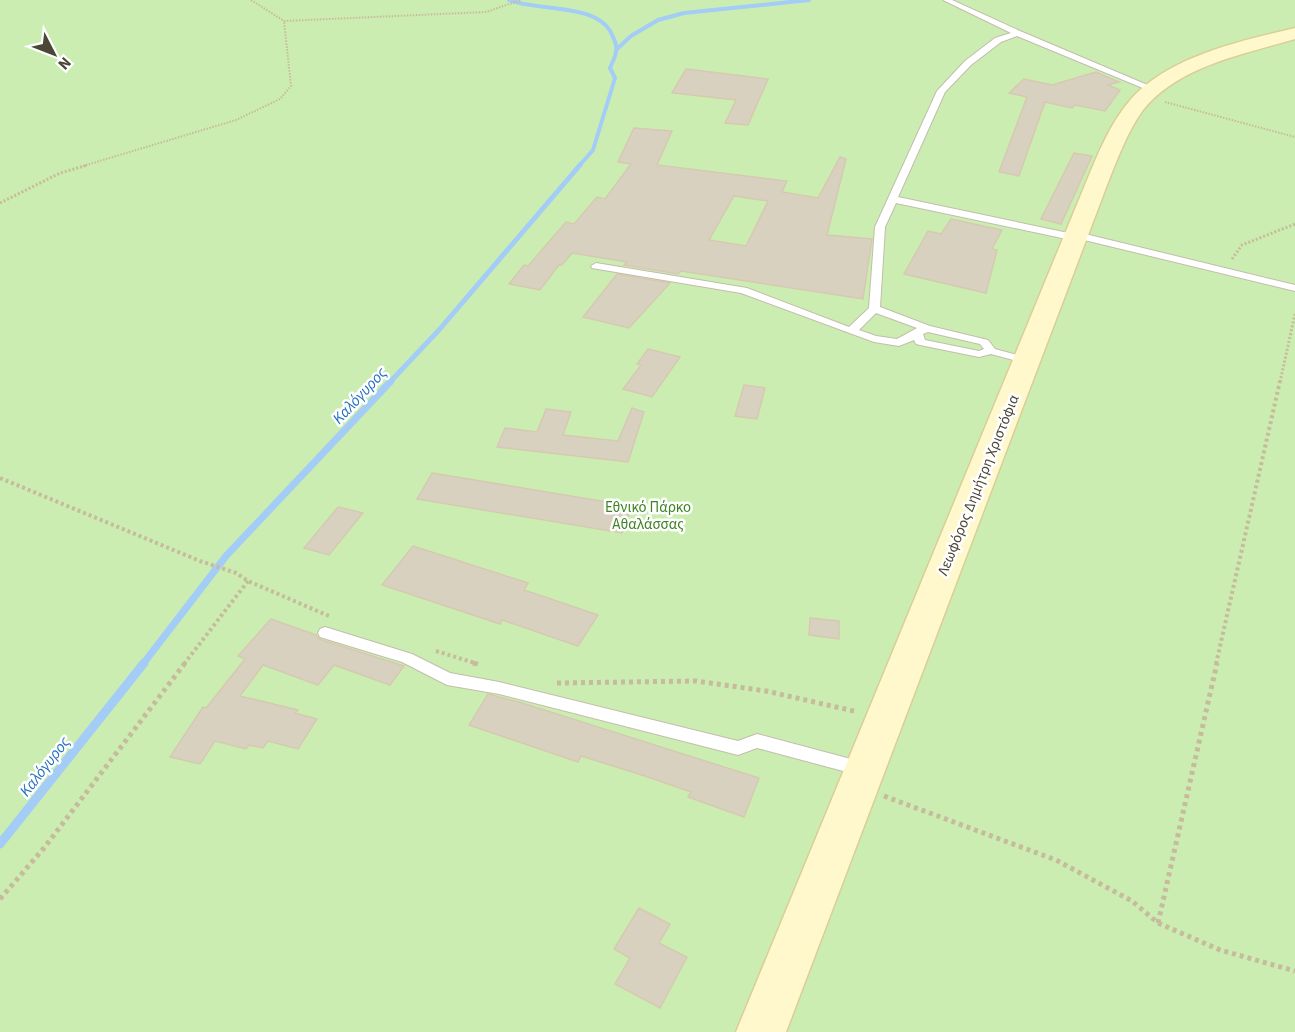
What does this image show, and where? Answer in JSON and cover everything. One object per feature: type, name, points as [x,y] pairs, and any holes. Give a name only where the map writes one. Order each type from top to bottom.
[{"type":"main road","name":"Λεωφόρος Δημήτρη Χριστόφια","points":[[761,1032],[885,718],[1009,356],[1077,236],[1126,120],[1149,93],[1202,63],[1295,33]]},
{"type":"lane","points":[[946,0],[1149,93]]},
{"type":"lane","points":[[851,331],[874,309],[880,227],[941,91],[968,63],[998,40],[1017,33]]},
{"type":"lane","points":[[892,199],[1077,236],[1295,288]]},
{"type":"lane","points":[[596,266],[743,290],[874,339],[899,343],[922,331]]},
{"type":"lane","points":[[874,309],[922,331]]},
{"type":"lane","points":[[922,331],[920,342],[979,354],[1009,356]]},
{"type":"lane","points":[[325,633],[407,658],[447,679],[499,688],[738,748],[757,741],[861,777]]},
{"type":"path","points":[[251,0],[284,21],[486,12],[521,0]]},
{"type":"path","points":[[0,202],[60,173],[236,120],[280,99],[291,86],[284,21]]},
{"type":"path","points":[[1149,93],[1295,137]]},
{"type":"path","points":[[1223,270],[1242,245],[1295,224]]},
{"type":"path","points":[[1158,923],[1295,314]]},
{"type":"path","points":[[0,478],[200,561],[234,572],[248,581],[338,619]]},
{"type":"path","points":[[0,899],[44,848],[248,581]]},
{"type":"path","points":[[429,649],[484,667]]},
{"type":"path","points":[[547,683],[600,685],[673,680],[735,685],[885,718]]},
{"type":"path","points":[[861,777],[1056,860],[1132,901],[1158,923],[1220,950],[1295,971]]},
{"type":"green space","name":"Εθνικό Πάρκο Αθαλάσσας","points":[[0,0],[1295,0],[1295,1032],[0,1032]]},
{"type":"building","points":[[686,69],[768,79],[748,125],[725,123],[736,100],[672,93]]},
{"type":"building","points":[[1096,72],[1119,82],[1108,85],[1120,90],[1105,111],[1075,105],[1072,108],[1045,102],[1019,176],[999,172],[1027,97],[1009,93],[1024,79],[1052,85]]},
{"type":"building","points":[[634,128],[672,131],[657,165],[787,181],[782,192],[818,198],[840,157],[846,159],[827,235],[872,239],[863,299],[681,271],[678,274],[624,265],[627,262],[572,253],[562,265],[559,265],[540,290],[509,284],[524,265],[528,266],[566,222],[574,224],[597,197],[605,199],[631,164],[618,162]],"holes":[[[734,196],[768,201],[746,246],[709,240]]]},
{"type":"building","points":[[1074,153],[1092,156],[1061,224],[1041,219]]},
{"type":"building","points":[[951,219],[1002,230],[992,249],[997,250],[986,293],[904,274],[928,231],[941,234]]},
{"type":"building","points":[[617,274],[670,283],[629,328],[583,317]]},
{"type":"building","points":[[648,349],[680,357],[652,397],[623,389],[641,365],[637,364]]},
{"type":"building","points":[[744,385],[765,388],[757,419],[735,416]]},
{"type":"building","points":[[632,408],[644,412],[628,462],[497,447],[505,428],[537,432],[546,409],[571,412],[563,435],[618,441]]},
{"type":"building","points":[[432,473],[632,506],[622,533],[417,499]]},
{"type":"building","points":[[338,507],[363,513],[329,555],[304,548]]},
{"type":"building","points":[[413,546],[528,583],[524,590],[598,615],[578,646],[502,620],[500,624],[382,585]]},
{"type":"building","points":[[810,618],[839,621],[839,639],[809,635]]},
{"type":"building","points":[[271,619],[316,635],[319,639],[404,666],[390,685],[334,665],[318,685],[263,665],[240,696],[298,710],[295,713],[317,719],[298,749],[268,741],[263,748],[249,745],[246,749],[215,741],[200,764],[170,757],[203,707],[206,708],[245,659],[238,656]]},
{"type":"building","points":[[488,694],[759,778],[744,817],[688,797],[691,792],[645,776],[581,756],[578,762],[469,725]]},
{"type":"building","points":[[639,908],[670,924],[659,943],[687,957],[660,1008],[615,984],[630,958],[614,949]]},
{"type":"waterway","name":"Καλόγυρος","points":[[509,0],[583,13],[596,18],[606,26],[614,39],[616,53],[610,68],[615,78],[593,150],[579,166]]},
{"type":"waterway","points":[[617,49],[631,36],[658,20],[684,13],[809,0]]},
{"type":"waterway","name":"Καλόγυρος","points":[[390,382],[439,330],[580,165]]},
{"type":"waterway","name":"Καλόγυρος","points":[[143,664],[226,556],[391,381]]},
{"type":"waterway","name":"Καλόγυρος","points":[[0,844],[144,663]]}]
